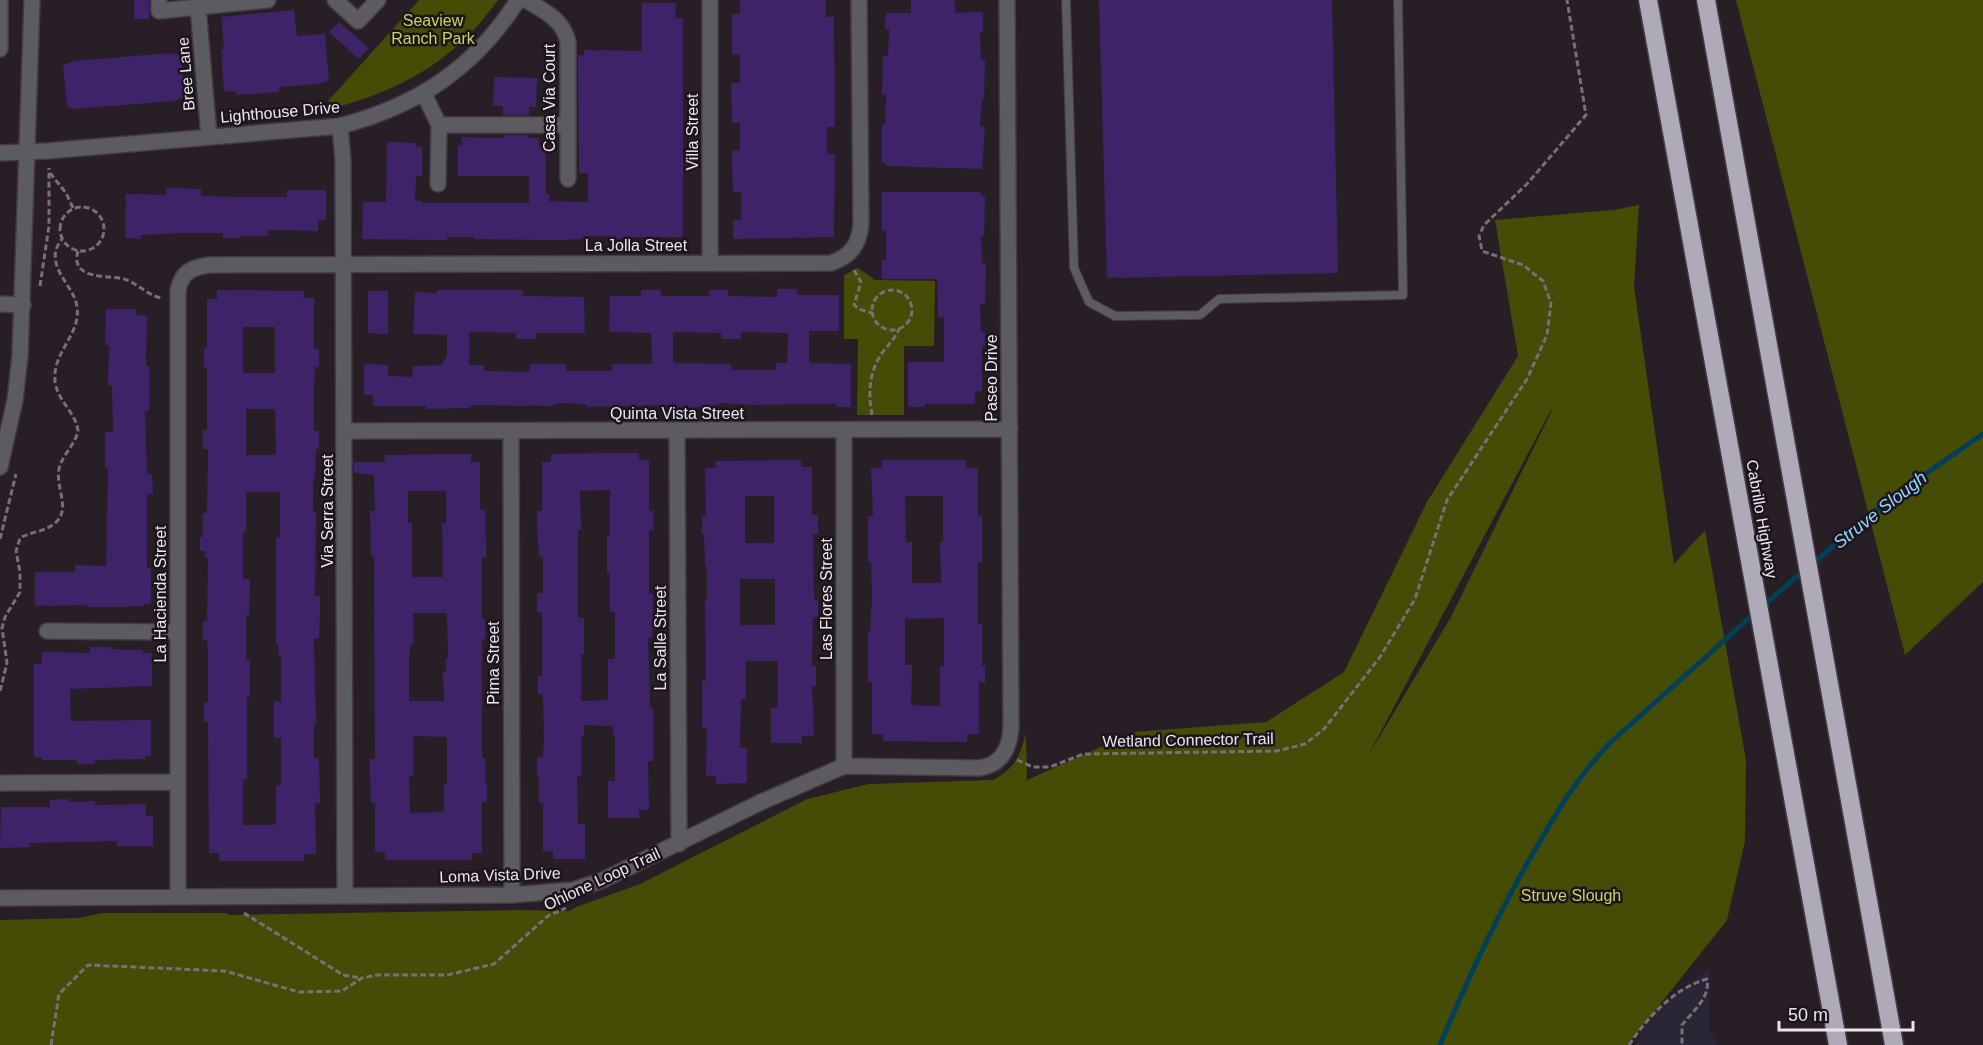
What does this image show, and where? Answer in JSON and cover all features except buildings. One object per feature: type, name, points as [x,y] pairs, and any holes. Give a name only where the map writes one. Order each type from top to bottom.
[{"type":"highway","name":"Cabrillo Highway","points":[[1648,0],[1838,1045]]},
{"type":"highway","points":[[1706,0],[1894,1045]]},
{"type":"street","points":[[0,0],[0,49]]},
{"type":"street","points":[[0,467],[15,400],[20,356],[32,0]]},
{"type":"street","points":[[159,0],[159,11],[268,0]]},
{"type":"street","points":[[335,0],[358,21],[378,0]]},
{"type":"street","name":"Lighthouse Drive","points":[[0,153],[340,126],[381,113],[424,94],[478,51],[518,0]]},
{"type":"street","name":"Casa Via Court","points":[[526,0],[553,17],[566,32],[568,42],[568,179]]},
{"type":"street","name":"Villa Street","points":[[710,0],[710,263]]},
{"type":"street","name":"La Jolla Street","points":[[178,291],[185,273],[199,266],[831,263],[841,260],[857,245],[861,224],[859,0]]},
{"type":"street","name":"Paseo Drive","points":[[1005,754],[1011,729],[1007,0]]},
{"type":"street","name":"Bree Lane","points":[[198,7],[209,137]]},
{"type":"street","points":[[424,94],[439,125],[438,184]]},
{"type":"street","points":[[439,125],[567,125]]},
{"type":"street","name":"Via Serra Street","points":[[340,126],[343,161],[344,264],[345,896]]},
{"type":"street","name":"La Hacienda Street","points":[[178,291],[178,896]]},
{"type":"street","points":[[0,304],[23,305]]},
{"type":"street","name":"Quinta Vista Street","points":[[345,431],[1010,429]]},
{"type":"street","name":"Pima Street","points":[[511,431],[512,895]]},
{"type":"street","name":"La Salle Street","points":[[678,431],[679,844]]},
{"type":"street","name":"Las Flores Street","points":[[844,431],[844,766]]},
{"type":"street","points":[[47,631],[177,632]]},
{"type":"street","name":"Loma Vista Drive","points":[[0,898],[558,893],[587,886],[627,870],[761,802],[844,766],[979,768],[993,764],[1005,754]]},
{"type":"street","points":[[0,783],[178,782]]},
{"type":"lane","points":[[1066,0],[1074,268],[1089,302],[1115,316],[1200,315],[1219,298],[1403,295],[1398,0]]},
{"type":"path","name":"Wetland Connector Trail","points":[[1005,754],[1033,767],[1050,767],[1083,754],[1277,751],[1305,744],[1324,729],[1380,657],[1415,599],[1447,500],[1527,379],[1547,335],[1551,303],[1543,281],[1523,265],[1482,251],[1479,236],[1484,225],[1527,184],[1586,115],[1567,0]]},
{"type":"path","points":[[50,173],[66,193],[73,208]]},
{"type":"path","points":[[81,206],[95,210],[101,216],[105,230],[99,244],[86,251],[78,250],[66,244],[63,239],[60,232],[63,218],[73,208],[81,206]]},
{"type":"path","points":[[0,691],[7,663],[2,634],[3,622],[18,596],[21,585],[16,546],[20,538],[51,526],[62,515],[64,504],[58,482],[59,469],[78,431],[75,420],[59,397],[55,381],[56,362],[78,318],[75,297],[63,280],[57,266],[57,251],[63,239]]},
{"type":"path","points":[[78,250],[76,256],[79,266],[89,274],[127,280],[161,298]]},
{"type":"path","points":[[854,270],[861,282],[854,305],[872,313]]},
{"type":"path","points":[[872,415],[869,396],[872,375],[880,355],[894,339],[899,329],[909,320],[912,307],[910,300],[899,291],[885,291],[874,299],[872,313],[881,327],[887,330],[899,329]]},
{"type":"path","name":"Ohlone Loop Trail","points":[[51,1045],[59,994],[88,965],[225,971],[299,992],[342,991],[362,978],[377,975],[447,975],[494,964],[548,916],[570,906]]},
{"type":"path","points":[[240,911],[343,975],[362,978]]},
{"type":"path","points":[[1629,1045],[1653,1012],[1695,982],[1707,979],[1706,995],[1682,1024],[1682,1045]]},
{"type":"shaded area","points":[[1709,969],[1709,1026],[1717,1045],[1636,1045],[1650,1015]]},
{"type":"green space","name":"Seaview Ranch Park","points":[[419,0],[498,0],[465,39],[428,68],[408,80],[338,107],[328,101]]},
{"type":"green space","points":[[1736,0],[1983,0],[1983,582],[1905,655]]},
{"type":"green space","name":"Struve Slough","points":[[1639,205],[1634,287],[1674,564],[1705,530],[1746,760],[1745,841],[1727,920],[1628,1045],[0,1045],[0,920],[79,918],[102,913],[226,913],[230,915],[570,911],[640,884],[807,799],[869,784],[994,780],[1016,761],[1026,733],[1027,780],[1134,732],[1266,722],[1344,672],[1427,502],[1518,356],[1495,220],[1614,210]],"holes":[[[1552,410],[1451,617],[1368,756]]]},
{"type":"green space","points":[[858,268],[875,280],[935,281],[934,346],[904,346],[904,415],[857,415],[858,339],[844,339],[844,275]]},
{"type":"waterway","name":"Struve Slough","points":[[1811,565],[1888,500],[1983,434]]},
{"type":"waterway","name":"Struve Slough","points":[[1763,606],[1803,571]]},
{"type":"waterway","name":"Struve Slough","points":[[1440,1045],[1508,898],[1579,779],[1612,741],[1756,612]]}]
